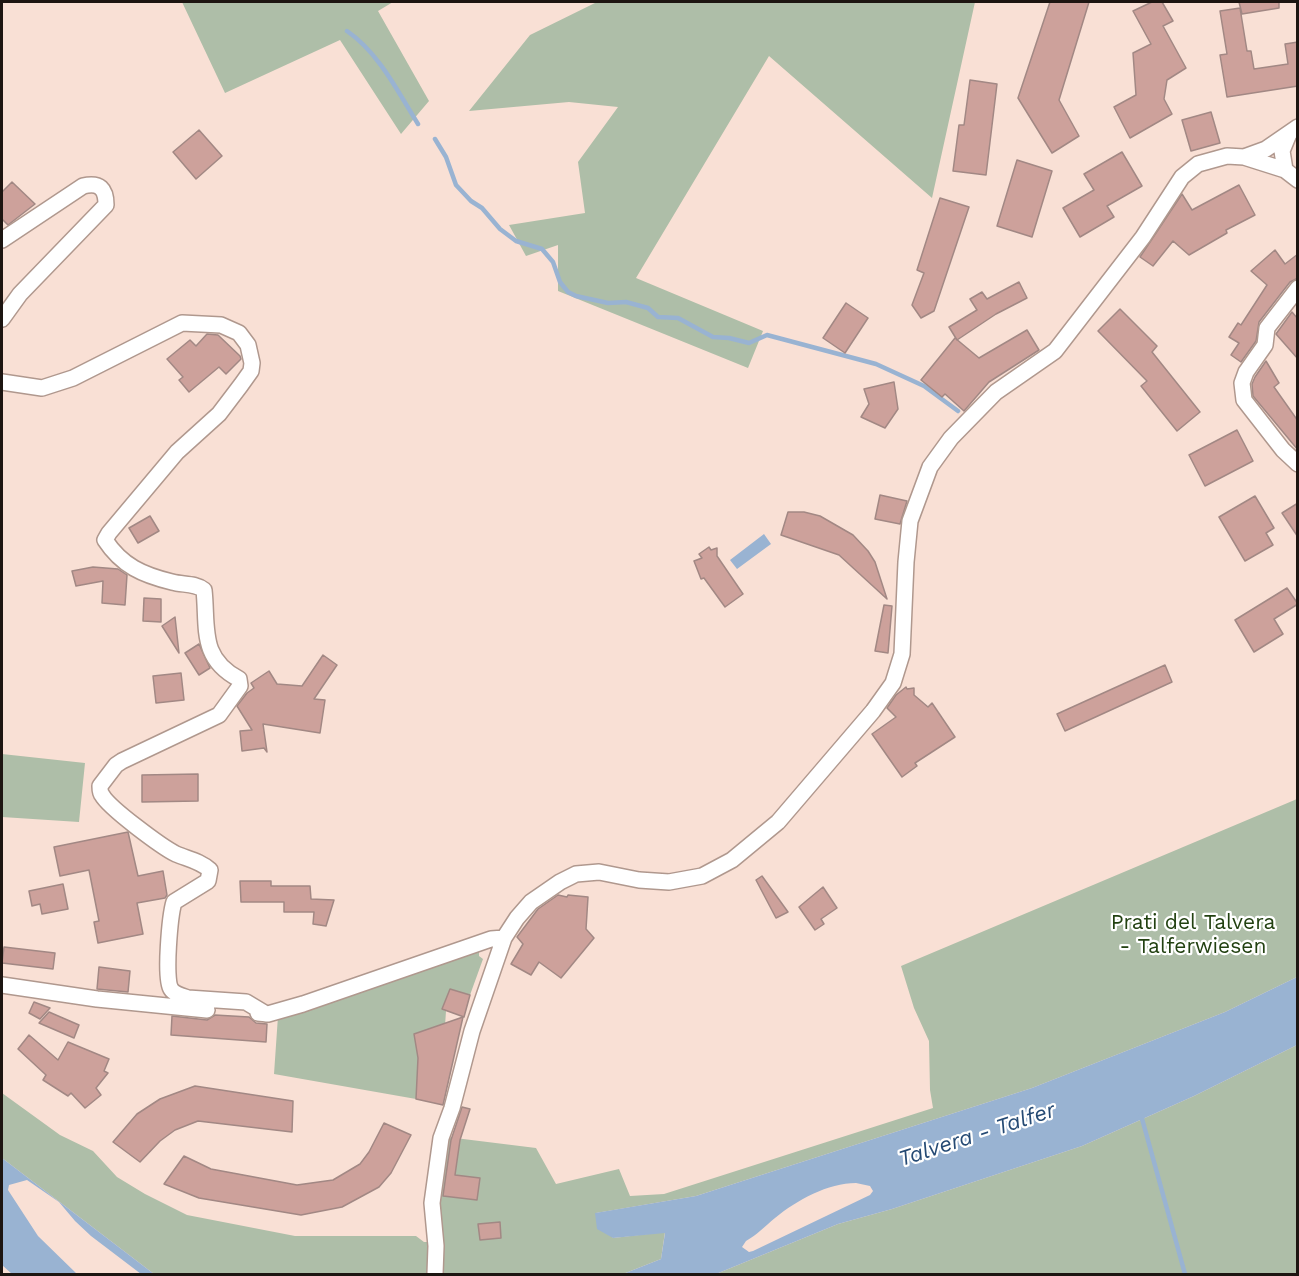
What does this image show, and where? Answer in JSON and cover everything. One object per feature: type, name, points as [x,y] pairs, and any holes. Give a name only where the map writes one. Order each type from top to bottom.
[{"type":"street","points":[[1245,157],[1266,149],[1293,131]]},
{"type":"street","points":[[1285,170],[1282,151],[1293,131]]},
{"type":"street","points":[[435,1275],[436,1246],[432,1203],[441,1138],[452,1107],[472,1031],[504,938],[531,903],[560,882],[576,874],[599,872],[639,880],[669,882],[702,876],[732,860],[778,822],[873,711],[893,683],[902,654],[910,520],[930,467],[951,438],[996,392],[1055,351],[1143,237],[1182,177],[1198,164],[1227,156],[1245,157],[1285,170],[1298,180]]},
{"type":"street","points":[[2,240],[83,186],[91,184],[102,188],[106,194],[106,205],[20,294],[2,319]]},
{"type":"street","points":[[1298,288],[1268,328],[1265,345],[1246,372],[1242,383],[1244,400],[1283,450],[1298,464]]},
{"type":"street","points":[[2,382],[42,388],[73,378],[182,323],[221,325],[239,333],[248,345],[252,363],[251,371],[219,414],[177,452],[109,532],[105,540],[120,559],[145,575],[193,585],[204,590],[205,623],[213,652],[219,665],[239,679],[240,686],[219,715],[118,763],[100,786],[100,790],[102,796],[112,807],[146,834],[176,854],[197,861],[210,870],[208,881],[174,902],[168,968],[171,990],[188,998],[246,1002],[266,1014]]},
{"type":"street","points":[[2,985],[97,999],[266,1014],[303,1004],[491,939],[504,938]]},
{"type":"green space","points":[[182,2],[393,2],[378,11],[429,101],[401,134],[340,40],[225,93]]},
{"type":"green space","points":[[597,2],[975,2],[932,198],[769,56],[636,278],[763,331],[748,368],[558,291],[558,245],[526,256],[509,225],[585,213],[578,162],[618,107],[569,102],[469,111],[530,35]]},
{"type":"green space","points":[[2,754],[85,763],[79,822],[2,817]]},
{"type":"green space","name":"Prati del Talvera - Talferwiesen","points":[[1297,799],[1297,977],[1225,1012],[1032,1088],[696,1196],[596,1213],[613,1238],[665,1232],[661,1259],[623,1274],[154,1274],[2,1158],[2,1093],[60,1135],[93,1151],[117,1177],[187,1215],[295,1236],[416,1236],[424,1242],[440,1242],[439,1198],[447,1137],[536,1148],[556,1184],[619,1169],[630,1196],[664,1194],[933,1108],[930,1090],[929,1041],[914,1008],[901,966]]},
{"type":"green space","points":[[479,951],[479,956],[483,959],[470,995],[450,989],[442,1009],[446,1011],[445,1026],[418,1080],[416,1099],[274,1074],[278,1016]]},
{"type":"green space","points":[[1297,1045],[1297,1274],[716,1274],[838,1224],[892,1209],[1082,1146],[1194,1096]]},
{"type":"water","points":[[764,534],[771,544],[737,569],[730,560]]},
{"type":"water","name":"Talvera - Talfer","points":[[1297,977],[1297,1045],[1194,1096],[1082,1146],[892,1209],[838,1224],[716,1274],[623,1274],[661,1259],[665,1233],[613,1238],[597,1229],[595,1213],[696,1196],[1032,1088],[1225,1012]],"holes":[[[856,1183],[870,1186],[873,1191],[870,1195],[753,1251],[749,1252],[742,1247],[746,1241],[784,1211],[813,1194],[845,1184]]]},
{"type":"water","points":[[2,1158],[154,1274],[141,1274],[91,1236],[59,1202],[27,1180],[9,1185],[8,1190],[38,1236],[77,1274],[12,1274],[2,1265]]},
{"type":"building","points":[[1050,2],[1089,2],[1059,100],[1079,136],[1052,153],[1018,98]]},
{"type":"building","points":[[1152,2],[1162,2],[1173,21],[1163,26],[1186,68],[1167,80],[1164,99],[1172,114],[1130,138],[1114,107],[1136,95],[1133,53],[1151,44],[1133,11]]},
{"type":"building","points":[[1239,2],[1279,2],[1279,8],[1242,14]]},
{"type":"building","points":[[1240,8],[1247,51],[1251,51],[1254,69],[1288,64],[1285,44],[1298,42],[1298,86],[1227,97],[1220,55],[1227,54],[1220,11]]},
{"type":"building","points":[[970,80],[997,84],[986,175],[953,171],[959,125],[964,125]]},
{"type":"building","points":[[1211,112],[1220,143],[1191,151],[1182,120]]},
{"type":"building","points":[[199,130],[222,156],[196,179],[173,152]]},
{"type":"building","points":[[1122,152],[1142,186],[1107,206],[1114,217],[1080,237],[1063,208],[1094,190],[1084,174]]},
{"type":"building","points":[[1017,160],[1052,171],[1032,237],[997,226]]},
{"type":"building","points":[[12,182],[35,204],[8,225],[2,219],[2,192]]},
{"type":"building","points":[[1239,185],[1255,215],[1226,230],[1227,233],[1189,255],[1173,241],[1153,266],[1140,257],[1182,194],[1192,210]]},
{"type":"building","points":[[940,198],[969,207],[934,311],[921,318],[912,305],[924,273],[917,270]]},
{"type":"building","points":[[1275,250],[1285,264],[1298,254],[1298,278],[1290,282],[1259,322],[1256,341],[1241,362],[1231,355],[1239,343],[1229,337],[1238,323],[1241,325],[1267,285],[1251,271]]},
{"type":"building","points":[[1019,282],[1027,298],[996,314],[957,340],[949,327],[977,310],[970,299],[982,292],[987,299]]},
{"type":"building","points":[[846,303],[868,318],[845,353],[823,338]]},
{"type":"building","points":[[1120,309],[1157,346],[1152,352],[1200,412],[1177,431],[1141,386],[1147,381],[1098,331]]},
{"type":"building","points":[[1292,312],[1298,319],[1298,359],[1276,334]]},
{"type":"building","points":[[1027,330],[1039,350],[989,382],[964,411],[945,394],[942,397],[921,380],[955,338],[979,358]]},
{"type":"building","points":[[207,334],[218,335],[241,359],[226,374],[219,367],[189,392],[179,380],[183,377],[167,359],[190,340],[196,346]]},
{"type":"building","points":[[1266,361],[1279,383],[1274,387],[1298,421],[1298,450],[1253,396],[1252,384]]},
{"type":"building","points":[[894,382],[898,409],[885,428],[861,417],[869,404],[864,389]]},
{"type":"building","points":[[1237,430],[1253,461],[1205,486],[1189,455]]},
{"type":"building","points":[[880,495],[907,501],[900,524],[875,519]]},
{"type":"building","points":[[1255,496],[1274,528],[1266,533],[1273,545],[1245,561],[1219,517]]},
{"type":"building","points":[[1298,503],[1298,537],[1282,513]]},
{"type":"building","points":[[788,512],[804,512],[820,516],[853,535],[875,562],[887,599],[839,555],[781,535]]},
{"type":"building","points":[[150,516],[159,531],[138,543],[129,528]]},
{"type":"building","points":[[709,547],[711,550],[717,548],[717,556],[743,594],[725,607],[704,578],[701,579],[694,561],[702,558],[699,554]]},
{"type":"building","points":[[93,567],[118,569],[127,575],[125,605],[102,603],[103,581],[76,586],[72,571]]},
{"type":"building","points":[[1287,588],[1298,604],[1274,619],[1283,634],[1254,652],[1235,620]]},
{"type":"building","points":[[144,598],[161,599],[161,622],[143,621]]},
{"type":"building","points":[[884,605],[892,606],[888,653],[875,651]]},
{"type":"building","points":[[175,617],[179,653],[162,626]]},
{"type":"building","points":[[199,644],[210,668],[199,675],[185,653]]},
{"type":"building","points":[[323,655],[337,665],[314,699],[325,700],[320,733],[263,724],[267,752],[264,748],[242,751],[240,731],[252,730],[237,706],[254,688],[251,683],[269,671],[277,684],[302,686]]},
{"type":"building","points":[[1165,665],[1172,682],[1065,731],[1057,714]]},
{"type":"building","points":[[181,673],[184,700],[156,703],[153,676]]},
{"type":"building","points":[[906,687],[907,689],[914,688],[914,695],[928,707],[932,703],[955,737],[915,763],[917,766],[902,777],[872,734],[896,717],[887,708],[896,695]]},
{"type":"building","points":[[198,774],[198,801],[142,802],[142,775]]},
{"type":"building","points":[[128,832],[138,876],[163,871],[167,895],[165,898],[137,903],[143,934],[98,943],[94,922],[99,921],[89,870],[60,876],[54,847]]},
{"type":"building","points":[[762,876],[788,912],[776,918],[756,880]]},
{"type":"building","points":[[240,881],[271,881],[271,886],[310,886],[311,899],[334,900],[326,926],[313,924],[314,912],[284,912],[284,902],[241,902]]},
{"type":"building","points":[[63,884],[68,909],[42,914],[40,904],[32,906],[29,891]]},
{"type":"building","points":[[823,887],[837,908],[821,919],[824,924],[815,930],[799,907]]},
{"type":"building","points":[[558,895],[588,897],[586,929],[594,938],[561,978],[539,962],[531,975],[511,964],[523,944],[517,937],[538,909]]},
{"type":"building","points":[[4,947],[55,953],[53,969],[2,963]]},
{"type":"building","points":[[99,967],[130,971],[128,992],[97,989]]},
{"type":"building","points":[[450,989],[470,995],[464,1017],[442,1009]]},
{"type":"building","points":[[34,1002],[50,1008],[40,1019],[29,1013]]},
{"type":"building","points":[[49,1012],[79,1025],[74,1038],[39,1023]]},
{"type":"building","points":[[215,1015],[249,1017],[256,1023],[267,1024],[266,1042],[171,1035],[172,1016],[207,1020]]},
{"type":"building","points":[[463,1017],[443,1105],[416,1099],[418,1058],[414,1034]]},
{"type":"building","points":[[29,1035],[58,1060],[68,1042],[109,1059],[104,1071],[108,1073],[96,1088],[101,1095],[85,1108],[71,1093],[68,1096],[43,1080],[46,1075],[18,1049]]},
{"type":"building","points":[[195,1086],[293,1101],[292,1132],[198,1121],[175,1130],[160,1141],[140,1162],[113,1142],[137,1114],[160,1099]]},
{"type":"building","points":[[462,1107],[470,1109],[460,1140],[455,1175],[480,1178],[477,1200],[443,1196],[451,1140]]},
{"type":"building","points":[[384,1123],[411,1135],[391,1173],[379,1187],[342,1207],[301,1215],[199,1198],[164,1184],[184,1156],[211,1169],[297,1185],[333,1180],[360,1164]]},
{"type":"building","points":[[500,1222],[501,1238],[480,1240],[478,1224]]},
{"type":"waterway","points":[[347,31],[369,50],[395,86],[418,124]]},
{"type":"waterway","points":[[435,139],[446,157],[456,185],[471,201],[482,208],[500,229],[516,241],[542,249],[553,262],[560,282],[568,292],[608,303],[626,302],[648,308],[658,317],[678,318],[713,337],[749,343],[767,335],[876,364],[924,386],[958,411]]},
{"type":"waterway","points":[[1141,1115],[1185,1274]]}]
